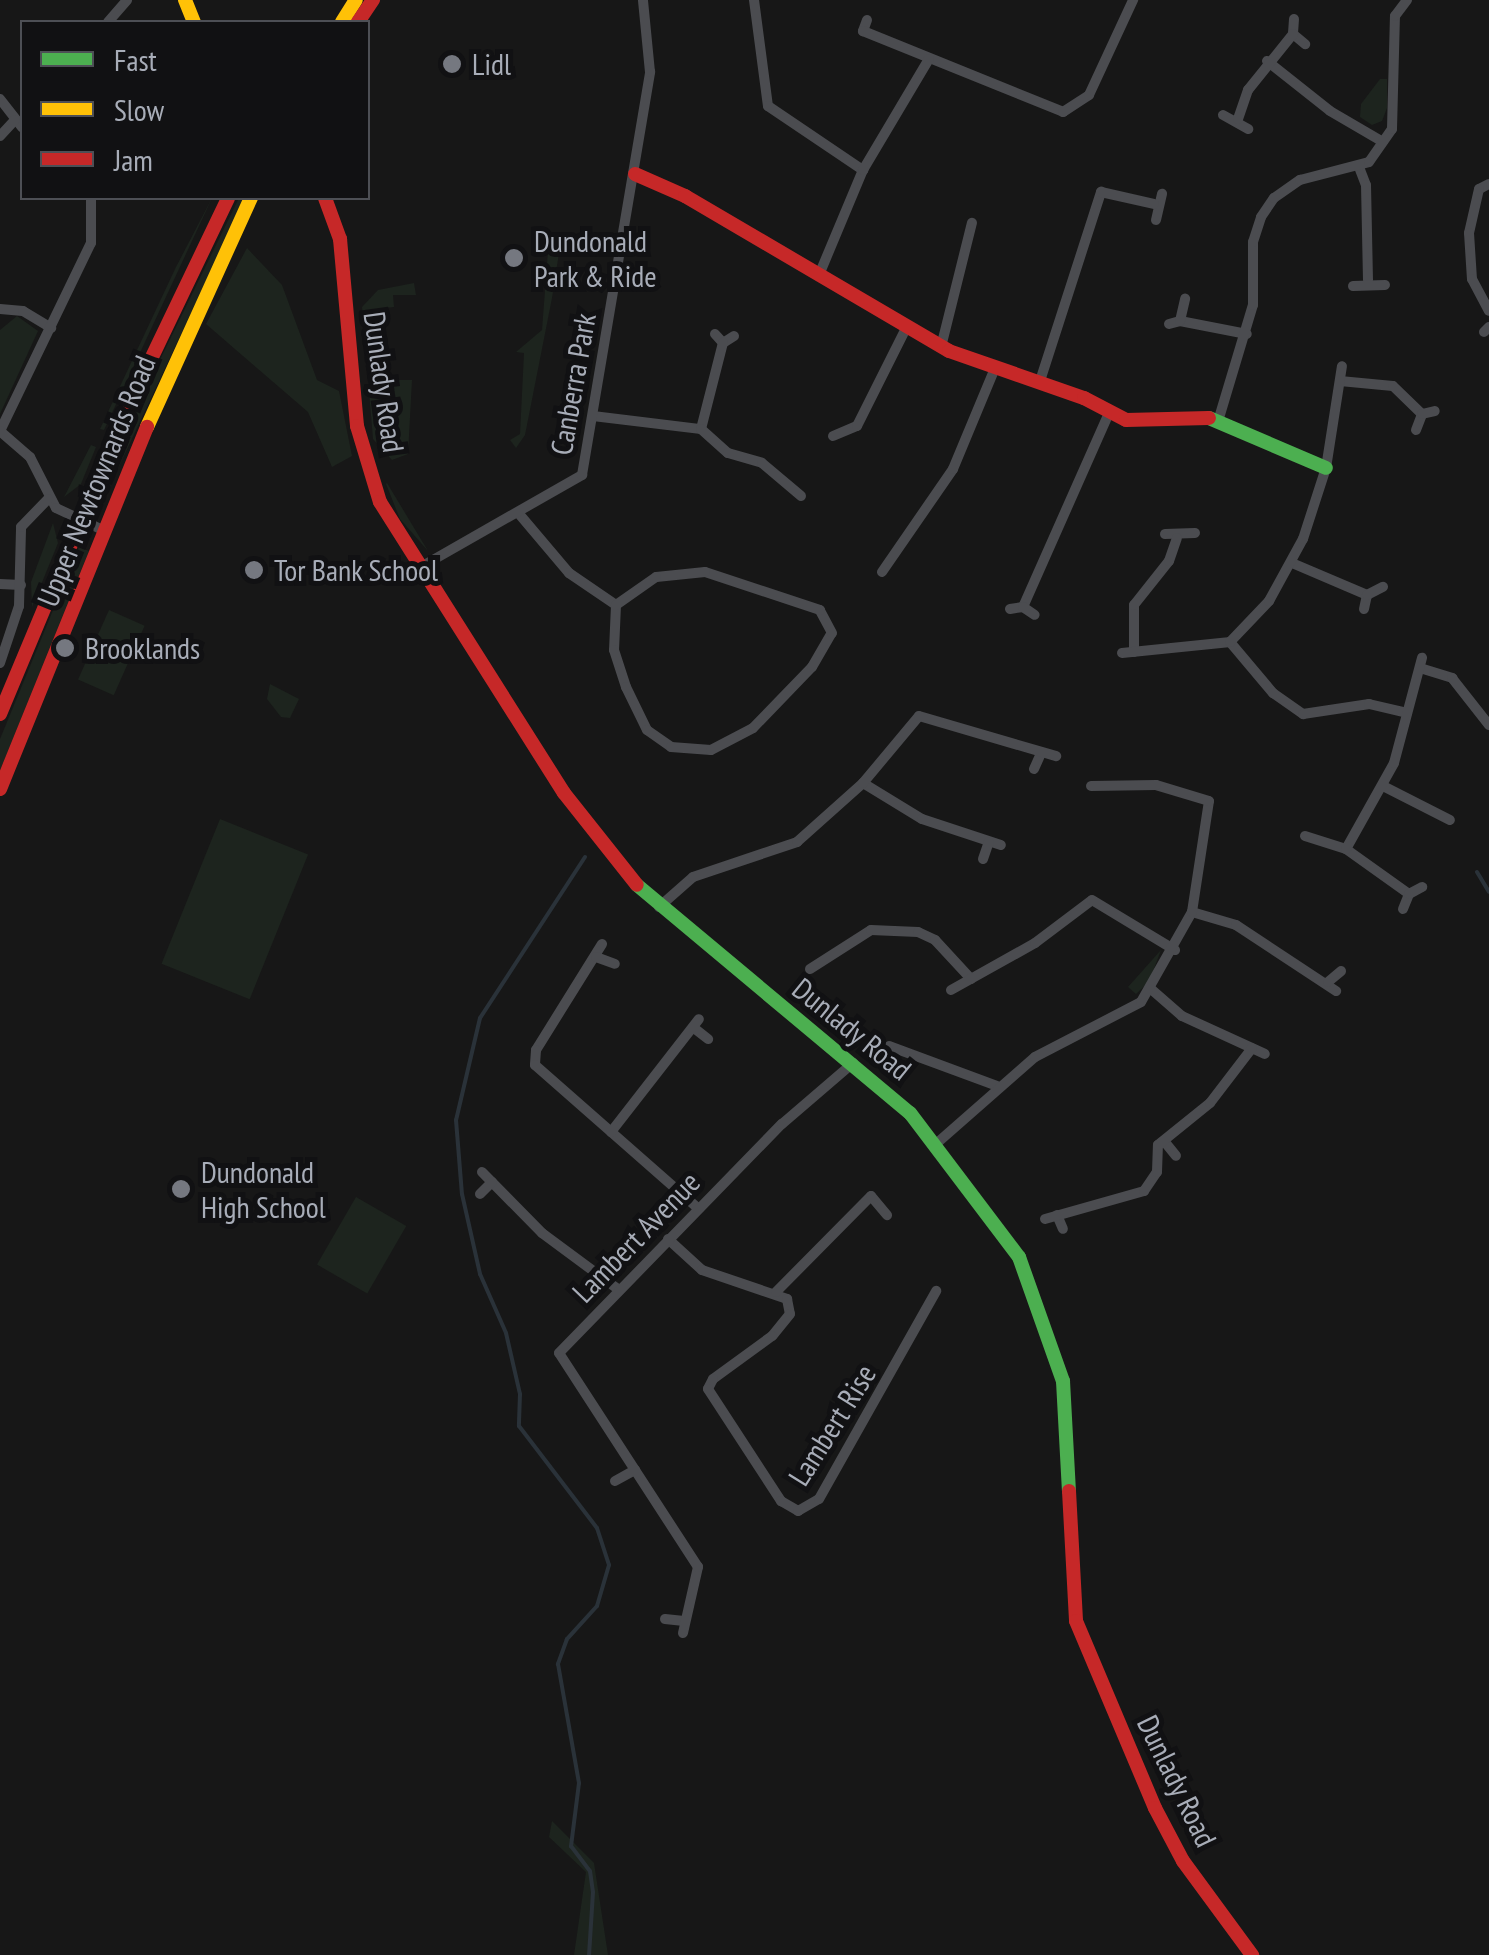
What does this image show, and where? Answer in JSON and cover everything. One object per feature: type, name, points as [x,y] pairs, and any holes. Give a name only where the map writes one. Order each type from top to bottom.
[{"type":"main road","points":[[635,174],[941,347],[1040,382],[1109,413],[1147,423],[1219,418],[1326,468]]},
{"type":"main road","name":"Upper Newtownards Road","points":[[0,714],[185,279],[227,200]]},
{"type":"main road","name":"Upper Newtownards Road","points":[[0,788],[106,530],[249,200]]},
{"type":"main road","name":"Dunlady Road","points":[[326,200],[341,252],[363,456],[380,502],[418,569],[589,830],[659,907],[853,1064],[937,1143],[1019,1258],[1054,1342],[1068,1414],[1069,1593],[1089,1658],[1183,1861],[1252,1955]]},
{"type":"street","points":[[110,20],[127,0]]},
{"type":"street","name":"Canberra Park","points":[[418,569],[520,516],[582,475],[650,72],[643,0]]},
{"type":"street","points":[[754,0],[768,106],[863,170]]},
{"type":"street","points":[[867,20],[863,31],[1049,110],[1070,111],[1089,94],[1133,0]]},
{"type":"street","points":[[1219,418],[1246,334],[1253,242],[1267,208],[1300,180],[1359,168],[1383,142],[1397,112],[1395,16],[1407,0]]},
{"type":"street","points":[[1238,119],[1268,61],[1293,34],[1294,19]]},
{"type":"street","points":[[1293,34],[1305,44]]},
{"type":"street","points":[[819,275],[863,170],[929,59]]},
{"type":"street","points":[[1268,61],[1330,111],[1383,142]]},
{"type":"street","points":[[0,99],[19,123],[0,136]]},
{"type":"street","points":[[1223,115],[1238,119],[1248,130]]},
{"type":"street","points":[[1359,168],[1366,185],[1368,280]]},
{"type":"street","points":[[1489,184],[1479,189],[1470,233],[1472,278],[1489,311]]},
{"type":"street","points":[[1040,382],[1101,192],[1154,204]]},
{"type":"street","points":[[1156,220],[1154,204],[1162,194]]},
{"type":"street","points":[[91,200],[91,243],[0,432],[30,456],[48,500],[82,522],[106,530]]},
{"type":"street","points":[[941,347],[972,223]]},
{"type":"street","points":[[1354,286],[1368,280],[1386,285]]},
{"type":"street","points":[[1185,299],[1174,322],[1246,334]]},
{"type":"street","points":[[0,309],[23,311],[51,328]]},
{"type":"street","points":[[833,436],[857,426],[906,328]]},
{"type":"street","points":[[700,430],[719,338],[734,336]]},
{"type":"street","points":[[1195,532],[1171,536],[1169,561],[1134,605],[1128,653],[1230,642],[1292,563],[1326,468],[1342,366]]},
{"type":"street","points":[[882,572],[953,470],[995,368]]},
{"type":"street","points":[[1340,381],[1393,386],[1422,414]]},
{"type":"street","points":[[1422,414],[1435,411]]},
{"type":"street","points":[[1023,606],[1109,413]]},
{"type":"street","points":[[1416,430],[1422,414]]},
{"type":"street","points":[[594,416],[700,430],[728,452],[762,463],[800,496]]},
{"type":"street","points":[[0,663],[20,585],[22,526],[48,500]]},
{"type":"street","points":[[520,516],[569,572],[616,605]]},
{"type":"street","points":[[1292,563],[1367,595],[1383,587]]},
{"type":"street","points":[[705,572],[820,610],[832,633],[771,712],[721,747],[690,752],[662,743],[641,722],[614,650],[616,605],[656,577],[705,572]]},
{"type":"street","points":[[0,584],[20,585]]},
{"type":"street","points":[[1364,608],[1367,595]]},
{"type":"street","points":[[1010,609],[1023,606],[1035,615]]},
{"type":"street","points":[[1230,642],[1273,694],[1303,714],[1369,704],[1407,713]]},
{"type":"street","points":[[1346,850],[1383,786],[1421,663],[1452,678],[1489,725]]},
{"type":"street","points":[[659,907],[694,878],[796,842],[863,782],[922,715],[1056,756]]},
{"type":"street","points":[[1034,769],[1041,753]]},
{"type":"street","points":[[863,782],[904,811],[995,844],[983,859]]},
{"type":"street","points":[[937,1143],[997,1086],[1035,1057],[1127,1014],[1150,990],[1192,912],[1210,801],[1156,785],[1091,786]]},
{"type":"street","points":[[1383,786],[1450,820]]},
{"type":"street","points":[[1305,836],[1346,850],[1409,894]]},
{"type":"street","points":[[1403,909],[1409,894],[1422,887]]},
{"type":"street","points":[[952,990],[1095,899],[1174,950]]},
{"type":"street","points":[[1192,912],[1236,925],[1332,987],[1341,971]]},
{"type":"street","points":[[810,969],[872,930],[902,931],[935,940],[971,978]]},
{"type":"street","points":[[602,944],[534,1060],[698,1208]]},
{"type":"street","points":[[596,956],[615,964]]},
{"type":"street","points":[[1150,990],[1182,1016],[1265,1054]]},
{"type":"street","points":[[611,1132],[697,1024],[708,1039]]},
{"type":"street","points":[[889,1046],[997,1086]]},
{"type":"street","points":[[1045,1219],[1144,1191],[1153,1183],[1164,1140],[1210,1103],[1252,1048]]},
{"type":"street","name":"Lambert Avenue","points":[[666,1620],[684,1627],[700,1571],[559,1353],[698,1208],[853,1064]]},
{"type":"street","points":[[1164,1140],[1176,1156]]},
{"type":"street","points":[[482,1172],[554,1243],[618,1290]]},
{"type":"street","points":[[480,1194],[492,1182]]},
{"type":"street","points":[[668,1239],[702,1270],[776,1292],[870,1196],[887,1215]]},
{"type":"street","points":[[1057,1215],[1063,1229]]},
{"type":"street","name":"Lambert Rise","points":[[776,1292],[789,1304],[788,1318],[708,1389],[781,1501],[798,1511],[816,1503],[931,1307],[936,1291]]},
{"type":"street","points":[[931,1307],[944,1311]]},
{"type":"street","points":[[615,1481],[635,1470]]},
{"type":"shaded area","points":[[1380,79],[1387,79],[1387,108],[1382,121],[1372,125],[1360,117],[1361,104]]},
{"type":"shaded area","points":[[211,200],[104,430],[100,429]]},
{"type":"shaded area","points":[[238,200],[244,200],[98,511],[132,417]]},
{"type":"shaded area","points":[[549,238],[561,240],[552,298],[525,435],[516,448],[510,440],[520,434],[524,353],[516,352],[542,330]]},
{"type":"shaded area","points":[[247,248],[282,285],[317,380],[339,391],[352,456],[332,467],[308,412],[206,324]]},
{"type":"shaded area","points":[[414,283],[416,295],[393,295],[394,307],[384,308],[384,380],[412,380],[408,454],[392,460],[373,439],[362,307],[378,290]]},
{"type":"shaded area","points":[[17,316],[38,331],[0,414],[0,330]]},
{"type":"shaded area","points":[[91,445],[96,447],[81,484],[64,497]]},
{"type":"shaded area","points":[[387,483],[428,551],[400,519]]},
{"type":"shaded area","points":[[53,523],[58,543],[32,607],[31,582]]},
{"type":"shaded area","points":[[79,547],[89,551],[0,771],[0,739]]},
{"type":"shaded area","points":[[109,610],[145,626],[114,695],[78,679]]},
{"type":"shaded area","points":[[270,684],[299,699],[290,718],[281,717],[267,699]]},
{"type":"shaded area","points":[[220,819],[308,855],[250,999],[162,964]]},
{"type":"shaded area","points":[[1161,950],[1149,982],[1136,994],[1128,987]]},
{"type":"shaded area","points":[[356,1197],[406,1226],[367,1294],[317,1265]]},
{"type":"shaded area","points":[[552,1821],[594,1863],[608,1955],[574,1955],[586,1872],[549,1837]]},
{"type":"waterway","points":[[585,857],[480,1018],[456,1120],[462,1194],[480,1274],[506,1333],[520,1394],[519,1426],[597,1528],[609,1565],[597,1606],[567,1639],[558,1664],[579,1783],[571,1846],[590,1871],[593,1892],[589,1955]]},
{"type":"waterway","points":[[1477,872],[1489,892]]},
{"type":"traffic: fast","points":[[1209,418],[1326,468]]},
{"type":"traffic: fast","points":[[637,885],[910,1113],[1019,1257],[1063,1381],[1069,1491]]},
{"type":"traffic: slow","points":[[185,0],[193,20]]},
{"type":"traffic: slow","points":[[343,20],[356,0]]},
{"type":"traffic: slow","points":[[147,427],[250,200]]},
{"type":"traffic: jam","points":[[359,20],[373,0]]},
{"type":"traffic: jam","points":[[635,174],[685,196],[949,351],[1084,398],[1126,420],[1209,418]]},
{"type":"traffic: jam","points":[[0,714],[129,405],[227,200]]},
{"type":"traffic: jam","points":[[326,200],[340,239],[357,426],[380,502],[564,793],[637,885]]},
{"type":"traffic: jam","points":[[0,789],[147,427]]},
{"type":"traffic: jam","points":[[1069,1491],[1076,1621],[1155,1808],[1183,1861],[1252,1955]]},
{"type":"place","name":"Lidl","points":[[452,64]]},
{"type":"place","name":"Dundonald Park & Ride","points":[[514,258]]},
{"type":"place","name":"Tor Bank School","points":[[254,570]]},
{"type":"place","name":"Brooklands","points":[[65,648]]},
{"type":"place","name":"Dundonald High School","points":[[181,1189]]}]
